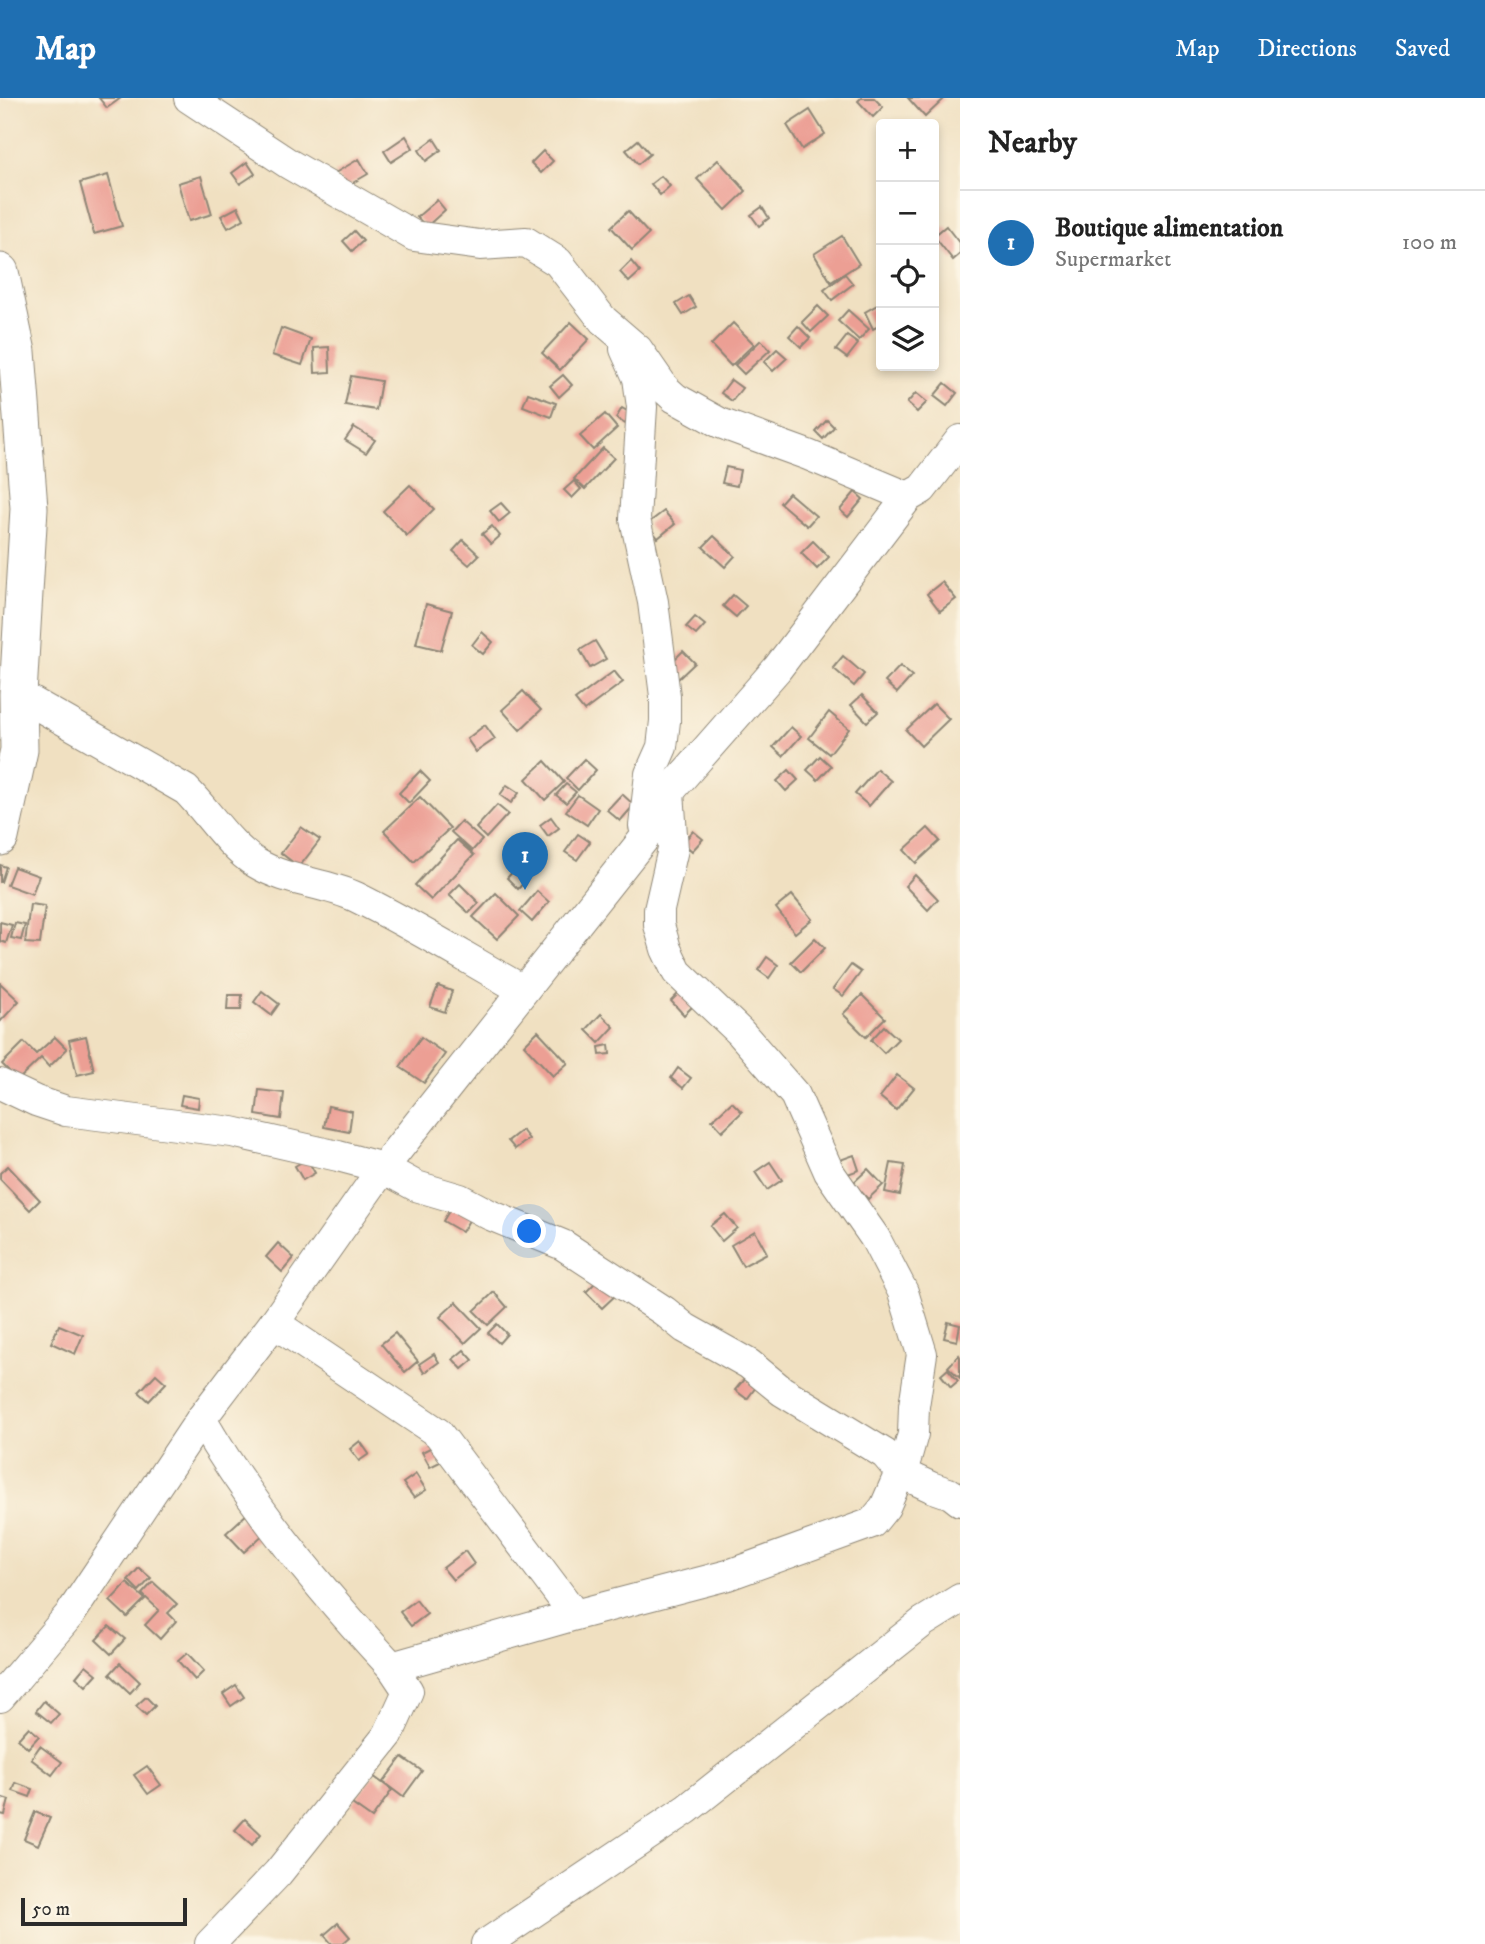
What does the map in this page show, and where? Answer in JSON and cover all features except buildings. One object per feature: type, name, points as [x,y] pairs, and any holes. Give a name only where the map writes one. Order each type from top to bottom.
[{"type":"main road","points":[[0,272],[17,352],[29,508],[18,694],[19,750],[0,837]]},
{"type":"street","points":[[189,98],[289,164],[414,236],[480,245],[526,242],[558,262],[603,320],[638,350],[665,389],[675,398],[720,423],[908,497]]},
{"type":"street","points":[[618,334],[638,378],[641,397],[642,424],[635,519],[653,602],[665,696],[662,747],[650,774],[643,840]]},
{"type":"street","points":[[0,1697],[71,1613],[201,1419],[274,1323],[383,1168],[643,840],[669,793],[777,668],[908,497],[922,489],[960,440]]},
{"type":"street","points":[[18,694],[186,790],[236,846],[254,862],[283,877],[354,896],[528,985]]},
{"type":"street","points":[[392,1667],[728,1575],[872,1523],[885,1507],[901,1473],[913,1434],[914,1406],[922,1354],[903,1292],[875,1238],[829,1172],[790,1088],[740,1032],[677,972],[666,949],[659,925],[659,911],[673,849],[669,793]]},
{"type":"street","points":[[0,1084],[36,1101],[66,1111],[232,1132],[338,1156],[383,1168],[416,1186],[460,1199],[490,1215],[562,1245],[664,1311],[685,1328],[749,1364],[798,1402],[885,1454],[901,1473],[951,1494],[960,1501]]},
{"type":"street","points":[[274,1323],[438,1433],[575,1615]]},
{"type":"street","points":[[201,1419],[222,1456],[316,1582],[392,1667],[408,1691],[388,1735],[278,1873],[210,1944]]},
{"type":"street","points":[[486,1944],[687,1809],[923,1622],[960,1599]]},
{"type":"place","name":"Boutique alimentation","points":[[525,890]]}]
